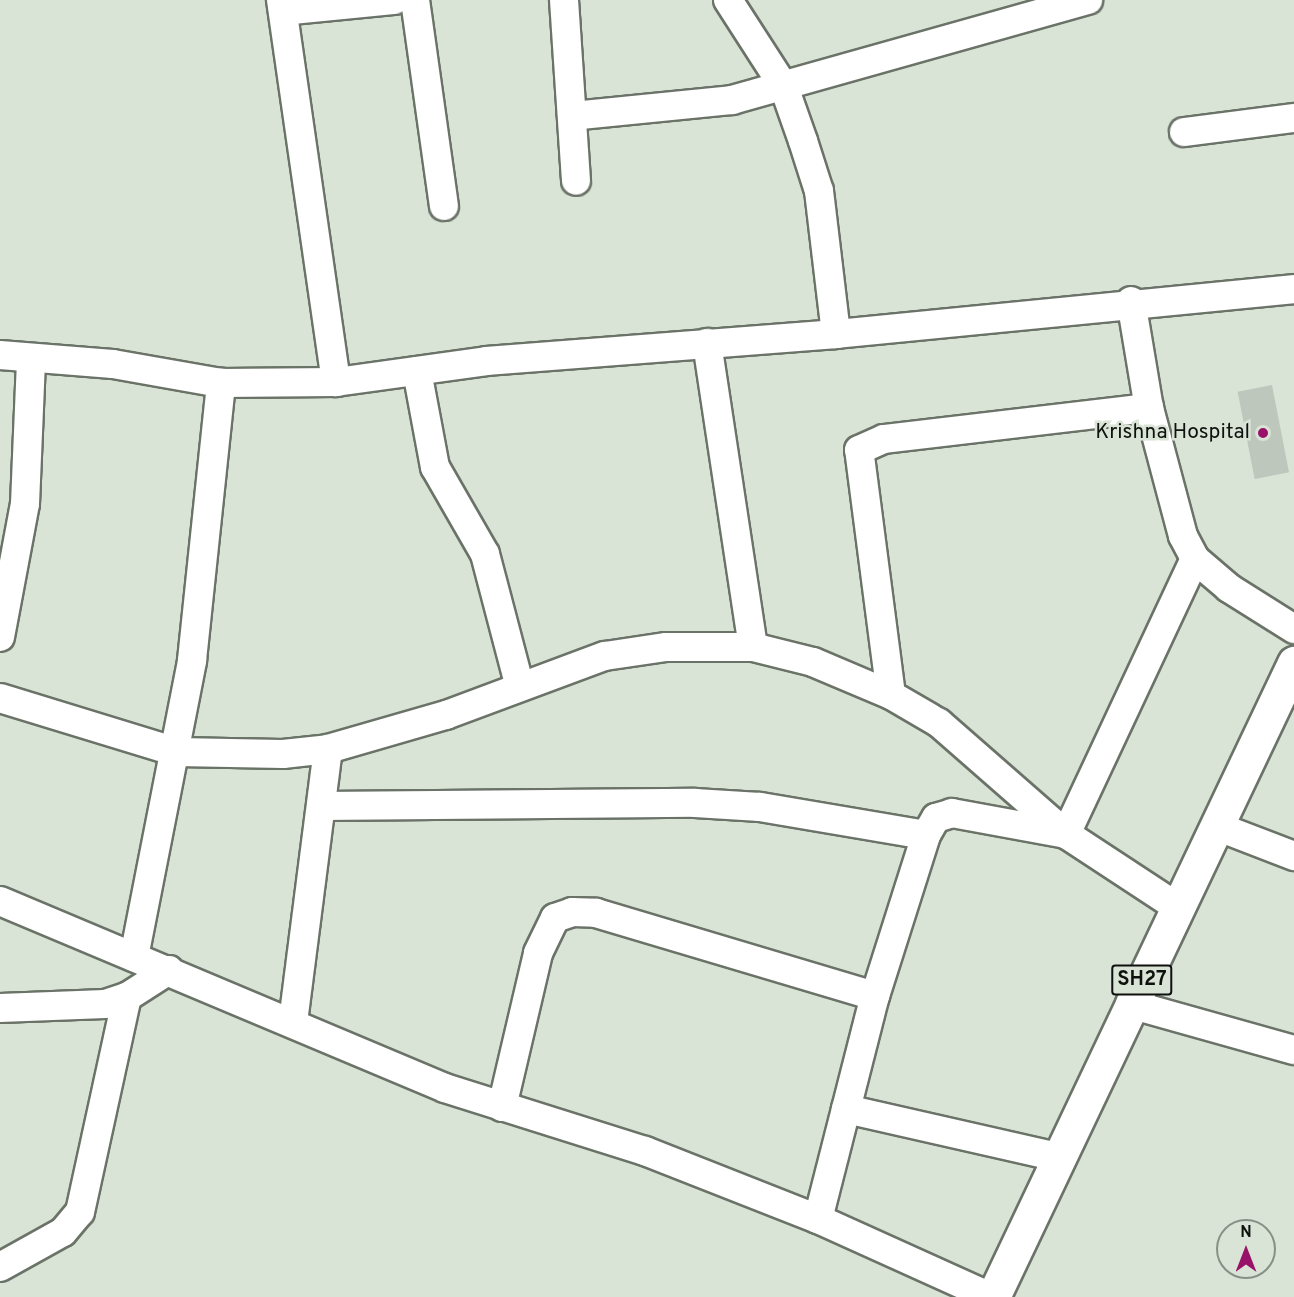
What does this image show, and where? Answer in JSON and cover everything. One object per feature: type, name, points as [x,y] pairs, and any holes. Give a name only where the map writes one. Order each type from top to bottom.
[{"type":"main road","name":"SH27","points":[[992,1297],[1294,663]]},
{"type":"street","points":[[336,382],[282,6],[394,0]]},
{"type":"street","points":[[415,0],[444,206]]},
{"type":"street","points":[[564,0],[576,181]]},
{"type":"street","points":[[728,0],[784,87],[819,191],[836,334]]},
{"type":"street","points":[[572,116],[683,107],[784,87],[1088,0]]},
{"type":"street","points":[[1184,132],[1294,118]]},
{"type":"street","points":[[0,355],[113,364],[222,383],[336,382],[417,371],[707,343],[836,334],[1131,301],[1294,289]]},
{"type":"street","points":[[1131,301],[1149,408],[1183,536],[1195,559],[1294,629]]},
{"type":"street","points":[[707,343],[753,647]]},
{"type":"street","points":[[0,637],[25,504],[32,358]]},
{"type":"street","points":[[417,371],[435,467],[485,554],[519,684]]},
{"type":"street","points":[[134,957],[177,752],[204,573],[222,383]]},
{"type":"street","points":[[891,695],[859,450],[884,439],[1149,408]]},
{"type":"street","points":[[1066,834],[1195,559]]},
{"type":"street","points":[[0,699],[177,752],[225,757],[328,749],[446,715],[519,684],[605,656],[666,647],[753,647],[813,662],[891,695],[939,723],[1066,834],[1177,907]]},
{"type":"street","points":[[293,1022],[328,749]]},
{"type":"street","points":[[321,806],[695,803],[760,807],[926,835]]},
{"type":"street","points":[[818,1219],[875,996],[926,835],[936,818],[952,813],[1066,834]]},
{"type":"street","points":[[1216,826],[1294,856]]},
{"type":"street","points":[[0,901],[502,1107],[645,1151],[818,1219],[992,1297]]},
{"type":"street","points":[[502,1107],[538,953],[555,918],[572,912],[596,913],[875,996]]},
{"type":"street","points":[[0,1008],[63,1007],[127,998],[169,970]]},
{"type":"street","points":[[0,1267],[63,1232],[80,1212],[127,998]]},
{"type":"street","points":[[1130,1004],[1294,1050]]},
{"type":"street","points":[[846,1109],[1058,1156]]},
{"type":"building","points":[[1272,385],[1289,472],[1255,479],[1238,392]]},
{"type":"place","name":"Krishna Hospital","points":[[1263,433]]}]
